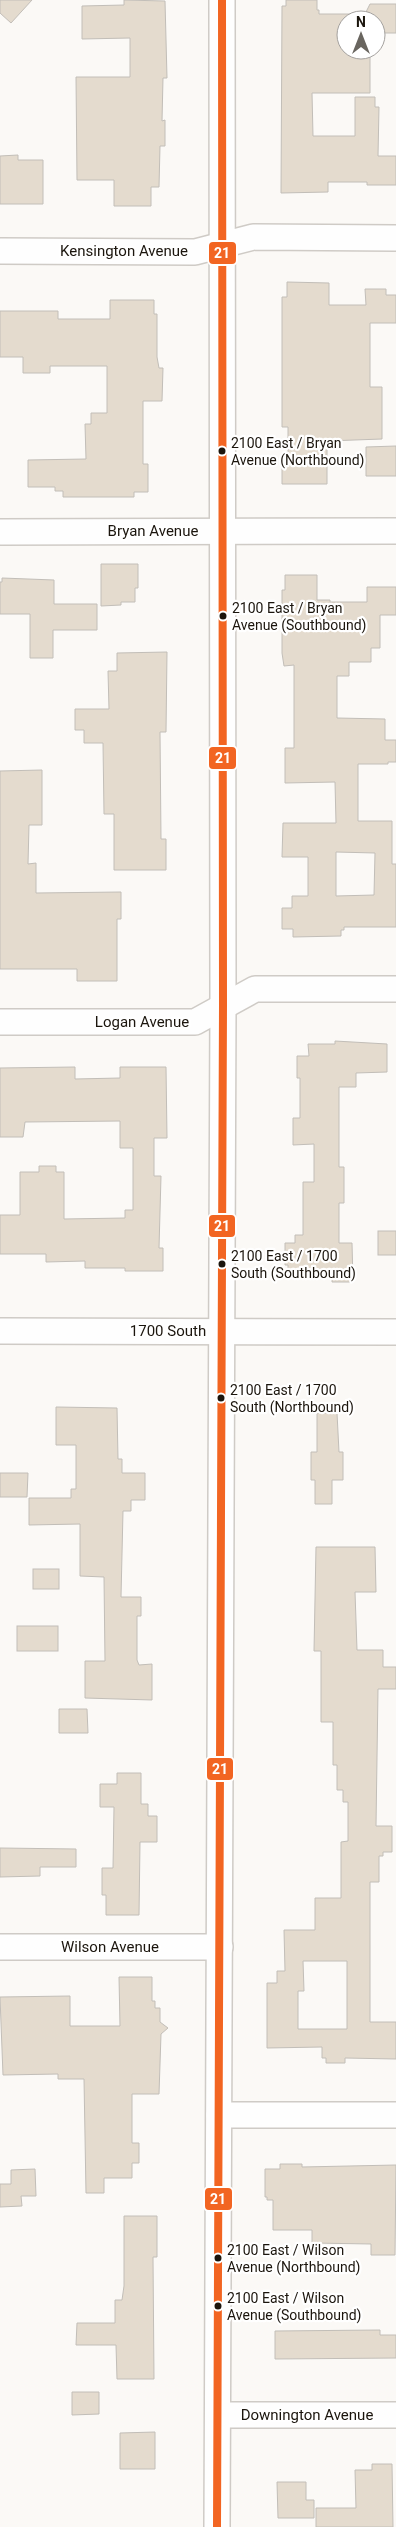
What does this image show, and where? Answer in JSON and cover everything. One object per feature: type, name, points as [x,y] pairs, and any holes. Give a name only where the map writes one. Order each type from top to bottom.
[{"type":"street","points":[[218,2527],[220,1331],[223,1005],[222,0]]},
{"type":"street","name":"Kensington Avenue","points":[[0,251],[195,252],[253,237],[396,238]]},
{"type":"street","name":"Bryan Avenue","points":[[0,532],[396,531]]},
{"type":"street","name":"Logan Avenue","points":[[0,1022],[195,1022],[255,989],[396,989]]},
{"type":"street","name":"1700 South","points":[[0,1331],[396,1332]]},
{"type":"street","name":"Wilson Avenue","points":[[0,1947],[220,1946]]},
{"type":"street","points":[[219,2115],[396,2115]]},
{"type":"street","name":"Downington Avenue","points":[[218,2415],[396,2415]]},
{"type":"building","points":[[0,0],[32,0],[11,23],[0,13]]},
{"type":"building","points":[[124,0],[165,1],[167,78],[163,78],[162,121],[165,120],[165,146],[160,146],[159,187],[151,187],[151,206],[114,206],[114,180],[77,180],[76,77],[130,77],[130,38],[82,39],[82,6],[124,5]]},
{"type":"building","points":[[286,0],[317,0],[319,14],[336,14],[336,60],[370,60],[370,93],[312,93],[313,136],[355,136],[355,97],[375,97],[375,107],[379,107],[378,156],[396,156],[396,185],[367,185],[367,182],[328,182],[328,192],[281,193],[282,6],[286,6]]},
{"type":"building","points":[[370,4],[396,4],[396,33],[386,33],[386,10],[367,10]]},
{"type":"building","points":[[18,155],[18,160],[43,160],[43,204],[0,204],[0,156]]},
{"type":"building","points":[[287,282],[329,283],[329,305],[366,305],[365,289],[386,289],[386,295],[396,295],[396,323],[370,323],[370,387],[382,387],[382,439],[327,441],[327,484],[282,484],[282,462],[288,461],[288,427],[282,427],[282,297],[287,297]]},
{"type":"building","points":[[110,300],[154,300],[154,314],[157,314],[157,357],[159,368],[163,368],[162,401],[143,401],[143,464],[148,464],[148,492],[134,492],[134,497],[63,497],[63,491],[55,491],[55,487],[28,487],[28,460],[86,459],[85,424],[91,424],[91,413],[107,413],[107,366],[50,366],[50,373],[23,373],[23,357],[0,357],[0,311],[58,311],[58,319],[110,319]]},
{"type":"building","points":[[396,446],[396,476],[366,476],[366,447]]},
{"type":"building","points":[[101,564],[138,564],[138,588],[135,588],[135,602],[121,602],[121,605],[101,606]]},
{"type":"building","points":[[285,575],[317,575],[317,600],[330,600],[330,602],[367,602],[367,587],[396,587],[396,615],[380,615],[380,648],[371,648],[371,662],[349,662],[349,676],[337,676],[337,718],[385,719],[385,740],[396,740],[396,762],[388,762],[388,764],[358,764],[358,821],[392,821],[392,864],[396,864],[396,927],[344,927],[344,930],[341,930],[341,936],[293,937],[293,929],[282,929],[282,908],[292,908],[292,896],[308,896],[308,857],[282,857],[283,823],[336,823],[335,782],[285,783],[285,748],[294,748],[294,665],[284,666],[282,653],[282,590],[285,590]],"holes":[[[336,852],[375,853],[374,895],[336,896]]]},
{"type":"building","points":[[2,578],[54,580],[54,604],[97,604],[97,630],[53,630],[53,658],[30,658],[30,614],[0,614],[0,582],[2,582]]},
{"type":"building","points":[[167,652],[166,732],[160,732],[161,839],[166,839],[166,870],[114,870],[114,814],[104,814],[103,743],[84,743],[84,730],[75,730],[75,709],[109,709],[108,671],[117,671],[117,653]]},
{"type":"building","points":[[42,770],[42,825],[29,825],[28,864],[36,863],[36,893],[121,892],[121,919],[117,919],[117,981],[77,981],[77,969],[0,969],[0,771]]},
{"type":"building","points":[[335,1041],[387,1044],[387,1072],[356,1073],[356,1087],[339,1087],[339,1167],[344,1167],[344,1203],[339,1203],[339,1243],[352,1243],[353,1282],[332,1282],[332,1278],[291,1278],[291,1270],[288,1270],[288,1265],[285,1265],[285,1243],[295,1243],[295,1235],[303,1235],[303,1182],[314,1182],[314,1144],[293,1145],[293,1118],[300,1118],[300,1078],[297,1078],[297,1056],[309,1056],[308,1044],[335,1044]]},
{"type":"building","points":[[75,1067],[75,1079],[120,1078],[120,1067],[166,1067],[167,1138],[154,1138],[154,1176],[161,1176],[159,1248],[163,1248],[163,1271],[125,1271],[125,1268],[85,1268],[85,1261],[46,1262],[46,1254],[0,1254],[0,1215],[20,1215],[20,1172],[39,1172],[39,1166],[56,1166],[56,1172],[64,1172],[64,1219],[125,1218],[125,1210],[133,1210],[133,1148],[120,1148],[120,1121],[25,1122],[23,1137],[0,1137],[0,1068]]},
{"type":"building","points":[[378,1231],[396,1231],[396,1255],[378,1255]]},
{"type":"building","points":[[56,1407],[117,1408],[118,1459],[122,1459],[122,1473],[145,1473],[145,1500],[131,1500],[131,1511],[123,1511],[121,1597],[141,1597],[141,1616],[137,1616],[137,1660],[139,1665],[152,1664],[152,1700],[85,1698],[85,1661],[105,1661],[104,1577],[80,1576],[80,1524],[29,1525],[29,1498],[71,1498],[71,1489],[76,1489],[76,1445],[56,1445]]},
{"type":"building","points":[[317,1413],[337,1413],[339,1452],[343,1452],[343,1480],[332,1480],[332,1504],[315,1504],[315,1480],[311,1480],[311,1452],[317,1452]]},
{"type":"building","points":[[0,1473],[28,1473],[27,1497],[0,1497]]},
{"type":"building","points":[[316,1547],[375,1547],[376,1592],[355,1592],[357,1650],[383,1650],[383,1667],[396,1667],[396,1689],[378,1689],[376,1826],[392,1826],[392,1852],[383,1852],[383,1856],[379,1856],[379,1882],[370,1882],[370,2022],[396,2022],[396,2059],[345,2058],[345,2063],[326,2063],[326,2058],[322,2058],[322,2047],[267,2048],[267,1983],[277,1983],[277,1971],[285,1971],[284,1930],[315,1930],[315,1898],[341,1898],[341,1842],[348,1841],[348,1802],[343,1802],[343,1790],[337,1790],[337,1765],[333,1765],[333,1722],[321,1722],[321,1651],[314,1651]],"holes":[[[303,1961],[347,1961],[347,2029],[298,2029],[298,1991],[304,1991]]]},
{"type":"building","points":[[33,1569],[59,1569],[59,1589],[33,1589]]},
{"type":"building","points":[[17,1626],[58,1626],[58,1651],[17,1651]]},
{"type":"building","points":[[59,1709],[87,1709],[88,1733],[59,1733]]},
{"type":"building","points":[[117,1773],[141,1773],[141,1804],[148,1804],[148,1816],[157,1816],[157,1842],[140,1842],[139,1915],[106,1915],[106,1895],[102,1895],[102,1868],[113,1868],[114,1807],[100,1807],[100,1784],[117,1784]]},
{"type":"building","points":[[0,1848],[76,1849],[76,1867],[40,1867],[40,1876],[0,1877]]},
{"type":"building","points":[[119,1977],[152,1977],[152,2001],[155,2001],[155,2008],[160,2008],[160,2022],[168,2028],[161,2034],[159,2094],[132,2094],[132,2143],[139,2143],[139,2163],[132,2163],[132,2178],[104,2178],[104,2193],[86,2193],[84,2079],[58,2079],[58,2074],[3,2075],[0,1997],[70,1996],[70,2026],[120,2026]]},
{"type":"building","points":[[280,2164],[302,2164],[302,2167],[396,2165],[395,2255],[371,2255],[371,2244],[312,2243],[312,2230],[273,2230],[273,2200],[267,2200],[267,2197],[265,2197],[265,2169],[280,2169]]},
{"type":"building","points":[[35,2169],[36,2196],[21,2196],[22,2206],[0,2207],[0,2184],[11,2184],[11,2170]]},
{"type":"building","points":[[124,2216],[157,2216],[157,2257],[153,2257],[154,2379],[117,2379],[116,2345],[76,2345],[77,2323],[115,2323],[115,2300],[122,2300],[124,2286]]},
{"type":"building","points":[[380,2330],[380,2335],[396,2335],[396,2358],[275,2359],[275,2331]]},
{"type":"building","points":[[72,2392],[99,2392],[99,2414],[72,2415]]},
{"type":"building","points":[[155,2432],[155,2469],[120,2469],[120,2433]]},
{"type":"building","points":[[372,2464],[392,2464],[393,2527],[316,2527],[316,2508],[356,2508],[355,2470],[372,2470]]},
{"type":"building","points":[[277,2482],[306,2482],[306,2500],[314,2500],[314,2518],[278,2518]]},
{"type":"transit line","name":"21","points":[[217,2527],[223,1005],[222,0]]},
{"type":"place","name":"2100 East / Bryan Avenue (Northbound)","points":[[222,451]]},
{"type":"place","name":"2100 East / Bryan Avenue (Southbound)","points":[[223,616]]},
{"type":"place","name":"2100 East / 1700 South (Southbound)","points":[[222,1264]]},
{"type":"place","name":"2100 East / 1700 South (Northbound)","points":[[221,1398]]},
{"type":"place","name":"2100 East / Wilson Avenue (Northbound)","points":[[218,2258]]},
{"type":"place","name":"2100 East / Wilson Avenue (Southbound)","points":[[218,2306]]}]
